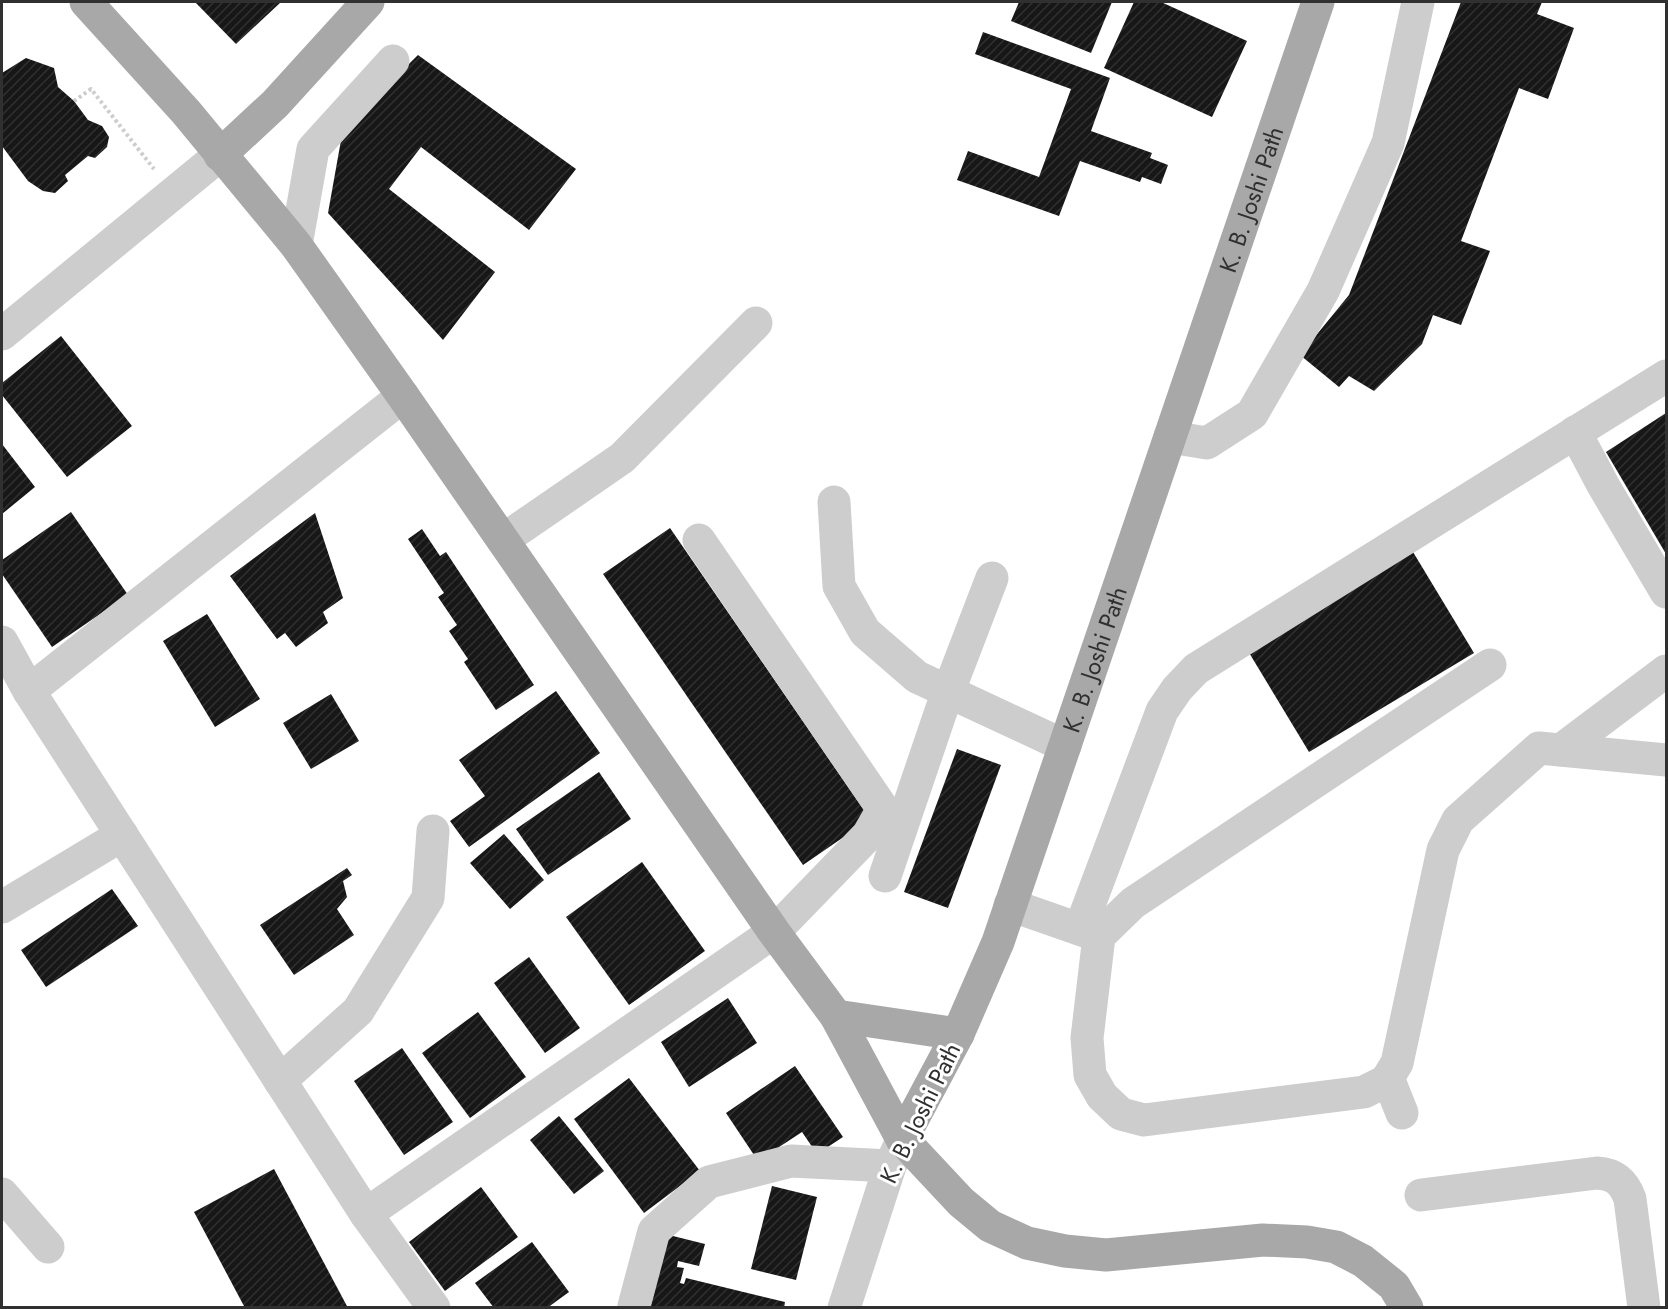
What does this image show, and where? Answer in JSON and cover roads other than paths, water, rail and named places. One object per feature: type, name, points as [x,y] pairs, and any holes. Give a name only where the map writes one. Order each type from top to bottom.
[{"type":"main road","points":[[86,2],[186,112],[297,245],[404,396],[774,932],[836,1016],[896,1153],[990,1226],[1027,1243],[1065,1251],[1106,1255],[1263,1240],[1307,1242],[1336,1247],[1363,1261],[1394,1286],[1407,1308]]},
{"type":"main road","points":[[220,155],[275,104],[368,2]]},
{"type":"main road","name":"K. B. Joshi Path","points":[[896,1153],[958,1034],[998,942],[1318,2]]},
{"type":"main road","points":[[836,1016],[958,1034]]},
{"type":"street","points":[[1170,437],[1207,443],[1252,414],[1323,291],[1388,143],[1418,2]]},
{"type":"street","points":[[297,245],[313,149],[393,61]]},
{"type":"street","points":[[2,334],[220,155]]},
{"type":"street","points":[[503,540],[622,458],[756,323]]},
{"type":"street","points":[[1666,376],[1196,669],[1177,689],[1162,711],[1089,932],[1090,1075],[1102,1096],[1121,1114],[1144,1120],[1364,1092],[1386,1082],[1397,1062],[1443,850],[1458,820],[1539,748],[1666,760]]},
{"type":"street","points":[[29,691],[404,396]]},
{"type":"street","points":[[1575,432],[1603,485],[1666,592]]},
{"type":"street","points":[[834,502],[839,586],[865,632],[917,677],[1065,746]]},
{"type":"street","points":[[366,1214],[774,932],[868,835],[883,809],[699,540]]},
{"type":"street","points":[[885,876],[949,692],[992,578]]},
{"type":"street","points":[[2,642],[29,691],[366,1214],[434,1308]]},
{"type":"street","points":[[1089,932],[1490,665]]},
{"type":"street","points":[[1561,750],[1666,671]]},
{"type":"street","points":[[280,1081],[358,1011],[428,898],[433,831]]},
{"type":"street","points":[[2,906],[122,835]]},
{"type":"street","points":[[1010,905],[1089,932]]},
{"type":"street","points":[[1388,1078],[1402,1113]]},
{"type":"street","points":[[634,1306],[654,1231],[709,1182],[791,1161],[896,1153]]},
{"type":"street","name":"K. B. Joshi Path","points":[[844,1308],[896,1153]]},
{"type":"street","points":[[1421,1195],[1597,1173],[1609,1174],[1617,1178],[1626,1188],[1630,1199],[1644,1308]]},
{"type":"street","points":[[2,1194],[48,1247]]}]
